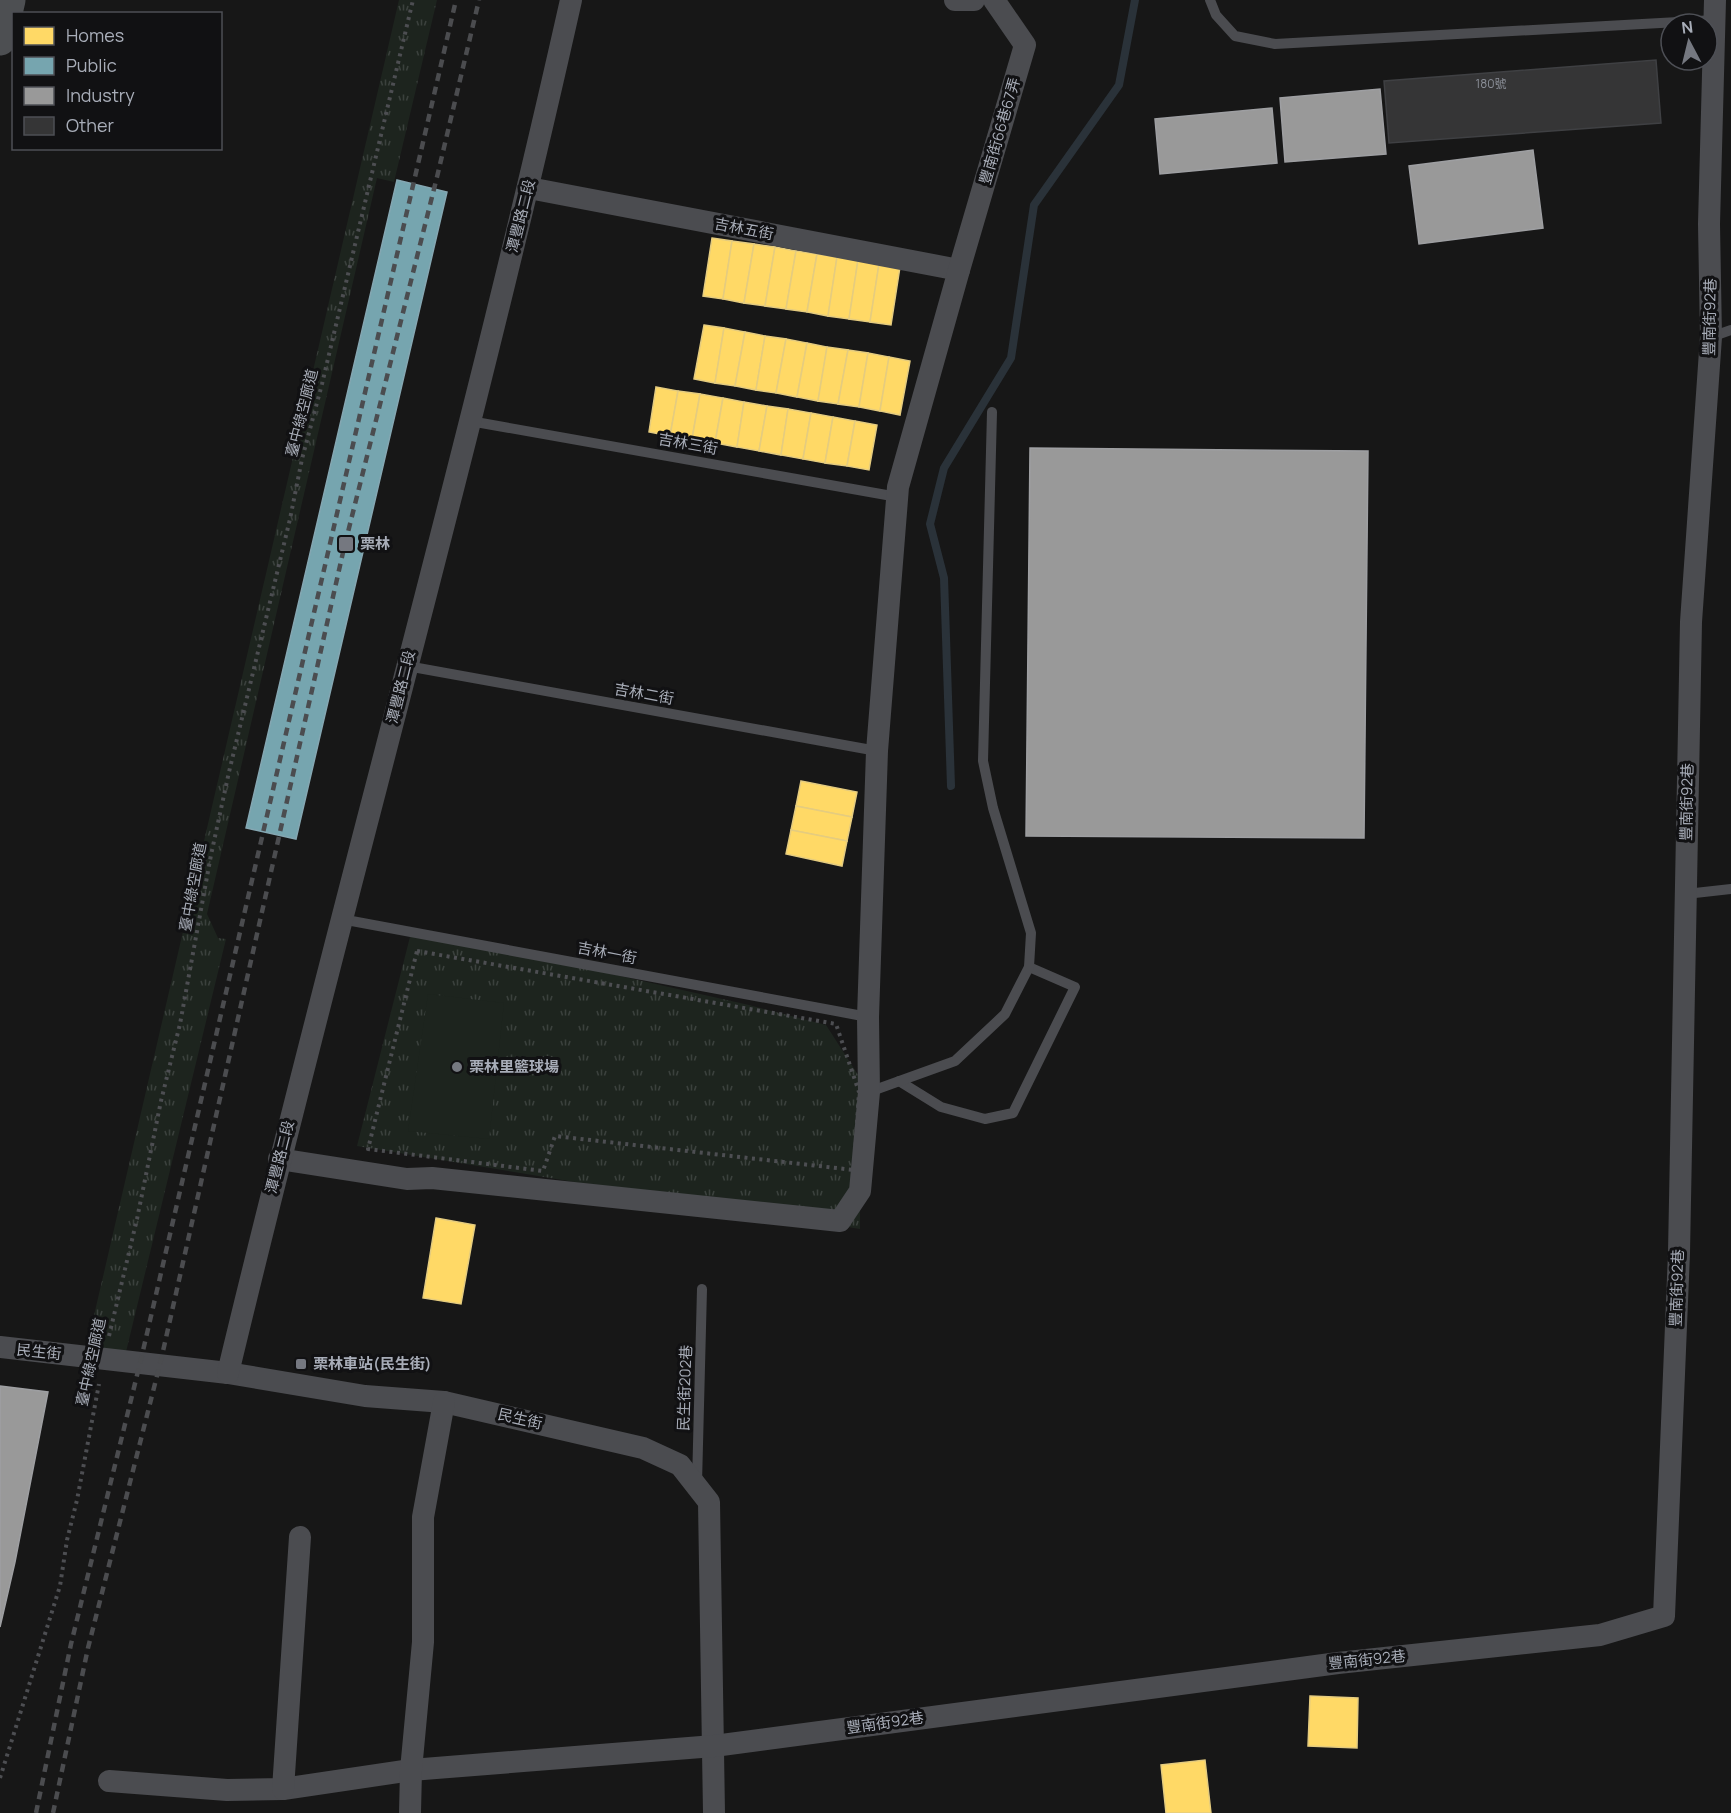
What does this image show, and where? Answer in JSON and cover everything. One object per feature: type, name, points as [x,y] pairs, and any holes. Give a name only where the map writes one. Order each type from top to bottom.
[{"type":"main road","points":[[0,39],[9,0]]},
{"type":"street","name":"潭豐路二段","points":[[228,1373],[279,1159],[529,188],[571,0]]},
{"type":"street","points":[[955,0],[974,0]]},
{"type":"street","name":"豐南街66巷67弄","points":[[958,270],[1025,45],[994,0]]},
{"type":"street","name":"豐南街92巷","points":[[714,1746],[1338,1663],[1600,1635],[1664,1616],[1679,1253],[1691,622],[1721,333],[1709,225],[1715,10]]},
{"type":"street","name":"吉林五街","points":[[529,188],[958,270]]},
{"type":"street","points":[[279,1159],[407,1179],[432,1178],[840,1221],[860,1191],[869,1092],[868,1017],[877,751],[898,487],[958,270]]},
{"type":"street","name":"民生街","points":[[0,1347],[228,1373],[365,1396],[444,1402],[643,1448],[680,1465],[709,1502],[714,1813]]},
{"type":"street","points":[[410,1813],[411,1770],[423,1642],[423,1516],[444,1402]]},
{"type":"street","points":[[283,1789],[300,1537]]},
{"type":"street","points":[[109,1781],[227,1790],[283,1789],[411,1770],[714,1746]]},
{"type":"lane","points":[[1210,0],[1216,15],[1235,36],[1275,44],[1715,10]]},
{"type":"lane","points":[[869,1092],[955,1061],[1005,1014],[1029,967],[1031,933],[993,808],[984,761],[992,412]]},
{"type":"lane","name":"吉林三街","points":[[469,420],[892,496],[898,487]]},
{"type":"lane","name":"吉林二街","points":[[406,666],[877,751]]},
{"type":"lane","points":[[1686,894],[1731,889]]},
{"type":"lane","name":"吉林一街","points":[[341,919],[868,1017]]},
{"type":"lane","points":[[899,1081],[941,1107],[985,1119],[1013,1113],[1075,987],[1029,967]]},
{"type":"lane","name":"民生街202巷","points":[[697,1487],[702,1289]]},
{"type":"path","name":"臺中綠空廊道","points":[[0,1778],[60,1586],[67,1540],[104,1359],[180,1024],[211,855],[229,772],[413,0]]},
{"type":"path","points":[[417,951],[836,1024],[859,1092],[854,1170],[555,1136],[543,1171],[368,1149],[417,951]]},
{"type":"green space","points":[[399,0],[437,0],[394,182],[377,178],[207,914],[218,938],[226,939],[125,1356],[86,1350]]},
{"type":"green space","points":[[412,929],[749,1005],[826,1025],[869,1092],[860,1191],[860,1229],[357,1146]]},
{"type":"green space","name":"栗林里籃球場","points":[[428,994],[504,1003],[489,1139],[408,1131]]},
{"type":"building: Homes","points":[[712,238],[732,241],[723,299],[703,296]]},
{"type":"building: Homes","points":[[732,241],[754,244],[744,303],[723,299]]},
{"type":"building: Homes","points":[[754,244],[775,247],[765,306],[744,303]]},
{"type":"building: Homes","points":[[775,247],[796,251],[786,309],[765,306]]},
{"type":"building: Homes","points":[[796,251],[817,254],[807,312],[786,309]]},
{"type":"building: Homes","points":[[817,254],[837,257],[828,316],[807,312]]},
{"type":"building: Homes","points":[[837,257],[858,260],[849,319],[828,316]]},
{"type":"building: Homes","points":[[858,260],[879,264],[870,322],[849,319]]},
{"type":"building: Homes","points":[[879,264],[900,267],[891,325],[870,322]]},
{"type":"building: Homes","points":[[704,325],[724,328],[715,383],[694,379]]},
{"type":"building: Homes","points":[[724,328],[745,332],[735,386],[715,383]]},
{"type":"building: Homes","points":[[745,332],[765,336],[756,390],[735,386]]},
{"type":"building: Homes","points":[[765,336],[786,339],[776,393],[756,390]]},
{"type":"building: Homes","points":[[786,339],[807,343],[797,397],[776,393]]},
{"type":"building: Homes","points":[[807,343],[827,347],[818,401],[797,397]]},
{"type":"building: Homes","points":[[827,347],[848,350],[838,404],[818,401]]},
{"type":"building: Homes","points":[[848,350],[868,353],[859,407],[838,404]]},
{"type":"building: Homes","points":[[868,353],[889,357],[880,411],[859,407]]},
{"type":"building: Homes","points":[[889,357],[910,361],[900,415],[880,411]]},
{"type":"building: Homes","points":[[656,387],[678,391],[670,436],[649,432]]},
{"type":"building: Homes","points":[[678,391],[700,394],[692,439],[670,436]]},
{"type":"building: Homes","points":[[700,394],[723,398],[715,443],[692,439]]},
{"type":"building: Homes","points":[[723,398],[744,402],[737,447],[715,443]]},
{"type":"building: Homes","points":[[744,402],[767,406],[759,451],[737,447]]},
{"type":"building: Homes","points":[[767,406],[788,409],[781,455],[759,451]]},
{"type":"building: Homes","points":[[788,409],[811,413],[803,459],[781,455]]},
{"type":"building: Homes","points":[[811,413],[833,417],[825,463],[803,459]]},
{"type":"building: Homes","points":[[833,417],[855,421],[847,466],[825,463]]},
{"type":"building: Homes","points":[[855,421],[877,425],[869,470],[847,466]]},
{"type":"building: Homes","points":[[801,781],[857,792],[852,817],[796,806]]},
{"type":"building: Homes","points":[[796,806],[852,817],[847,841],[791,830]]},
{"type":"building: Homes","points":[[791,830],[847,841],[842,866],[786,854]]},
{"type":"building: Homes","points":[[436,1218],[475,1225],[461,1304],[423,1298]]},
{"type":"building: Homes","points":[[1310,1696],[1358,1698],[1357,1748],[1308,1746]]},
{"type":"building: Homes","points":[[1205,1760],[1211,1813],[1166,1813],[1161,1765]]},
{"type":"building: Public","name":"栗林","points":[[397,180],[447,192],[296,839],[246,828]]},
{"type":"building: Industry","points":[[1380,89],[1386,154],[1285,162],[1280,98]]},
{"type":"building: Industry","points":[[1272,108],[1277,163],[1160,174],[1155,119]]},
{"type":"building: Industry","points":[[1533,150],[1543,228],[1419,244],[1409,166]]},
{"type":"building: Industry","points":[[1030,448],[1368,451],[1364,838],[1026,836]]},
{"type":"building: Industry","points":[[0,1386],[48,1392],[0,1627]]},
{"type":"building: Other","points":[[1656,60],[1661,123],[1389,143],[1384,81]]},
{"type":"waterway","points":[[951,786],[944,578],[930,524],[944,468],[1011,358],[1034,205],[1119,85],[1135,0]]},
{"type":"railway","points":[[36,1813],[71,1644],[142,1355],[456,0]]},
{"type":"railway","points":[[53,1813],[88,1648],[161,1360],[344,548],[479,0]]},
{"type":"place","name":"栗林","points":[[346,544]]},
{"type":"place","name":"栗林里籃球場","points":[[457,1067]]},
{"type":"place","name":"栗林車站(民生街)","points":[[301,1364]]}]
